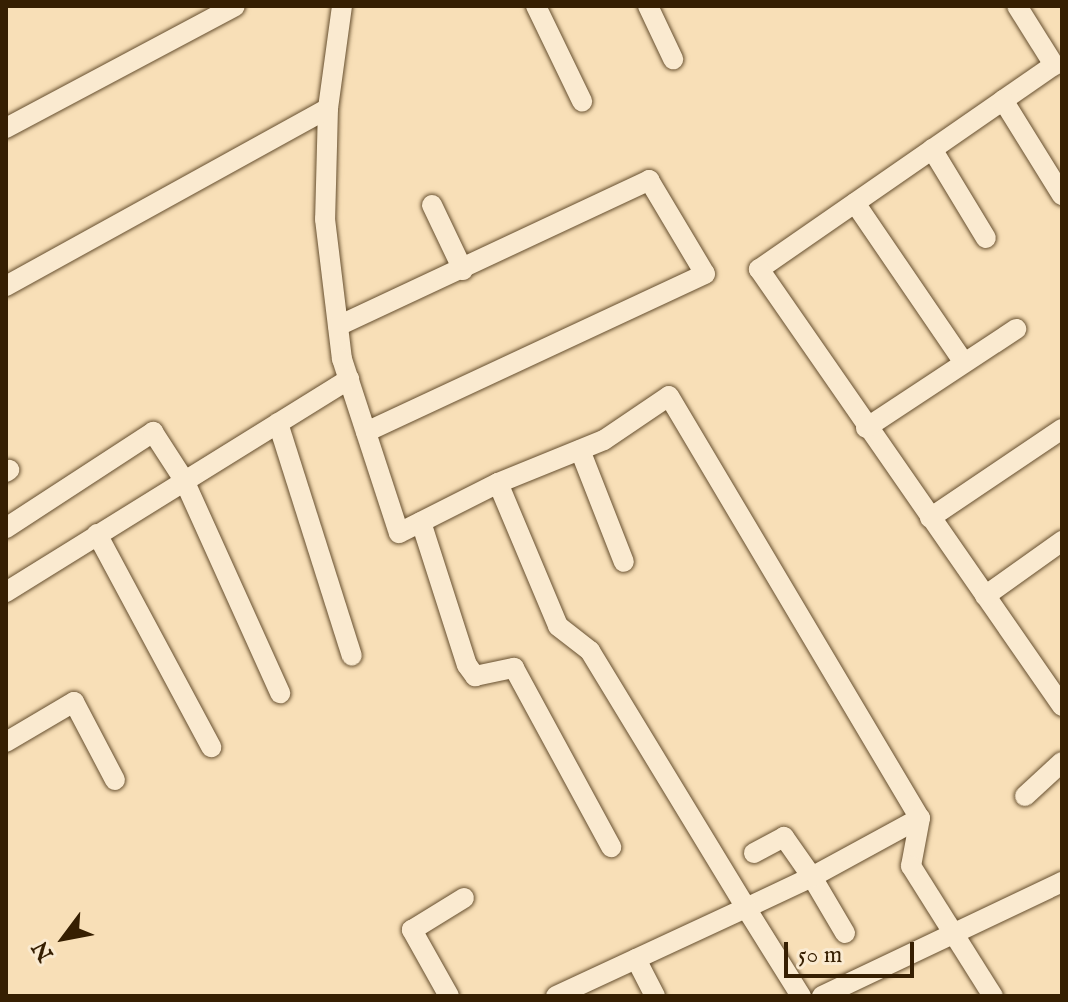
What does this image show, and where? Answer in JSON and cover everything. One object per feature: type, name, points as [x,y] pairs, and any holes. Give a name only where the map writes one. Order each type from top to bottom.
[{"type":"street","points":[[6,128],[235,6]]},
{"type":"street","points":[[342,6],[328,108],[325,219],[338,326],[349,379],[399,533],[498,483],[580,450],[669,396],[920,818],[911,866],[993,996]]},
{"type":"street","points":[[536,6],[582,101]]},
{"type":"street","points":[[648,6],[673,59]]},
{"type":"street","points":[[1017,6],[1054,65],[759,269],[866,428],[1062,706]]},
{"type":"street","points":[[1003,100],[1062,195]]},
{"type":"street","points":[[6,286],[328,108]]},
{"type":"street","points":[[932,149],[986,238]]},
{"type":"street","points":[[338,326],[463,270],[649,180],[705,274],[366,432]]},
{"type":"street","points":[[855,203],[962,360]]},
{"type":"street","points":[[432,205],[463,270]]},
{"type":"street","points":[[866,428],[962,360],[1016,329]]},
{"type":"street","points":[[6,592],[349,379]]},
{"type":"street","points":[[278,423],[352,656]]},
{"type":"street","points":[[930,518],[1062,429]]},
{"type":"street","points":[[6,528],[153,432],[184,480],[280,693]]},
{"type":"street","points":[[580,450],[624,562]]},
{"type":"street","points":[[498,483],[558,626],[590,651],[801,996]]},
{"type":"street","points":[[421,522],[467,665],[475,676],[514,668],[611,847]]},
{"type":"street","points":[[97,534],[211,747]]},
{"type":"street","points":[[985,596],[1062,541]]},
{"type":"street","points":[[6,742],[74,702],[115,780]]},
{"type":"street","points":[[1025,796],[1062,762]]},
{"type":"street","points":[[556,996],[812,877],[920,818]]},
{"type":"street","points":[[754,853],[784,837],[845,933]]},
{"type":"street","points":[[822,996],[953,930],[1062,882]]},
{"type":"street","points":[[449,996],[412,930],[464,898]]},
{"type":"street","points":[[636,959],[655,996]]}]
